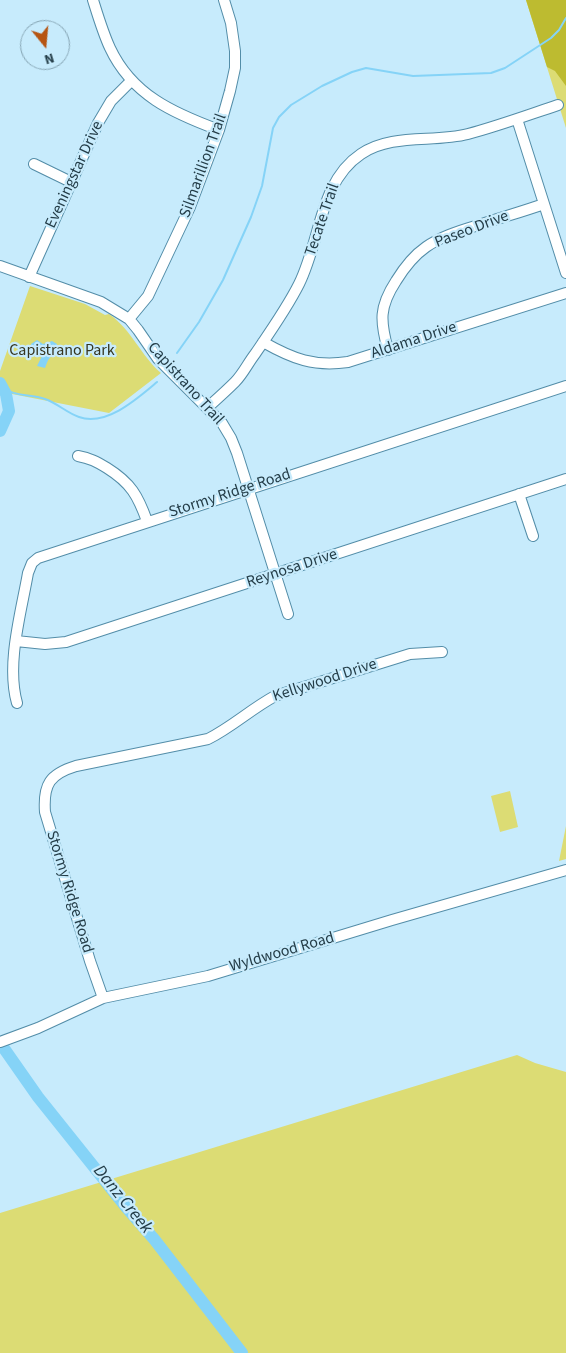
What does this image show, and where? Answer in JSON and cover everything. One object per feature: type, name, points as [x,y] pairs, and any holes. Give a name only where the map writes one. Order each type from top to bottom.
[{"type":"street","points":[[93,0],[110,48],[132,81],[169,110],[218,130]]},
{"type":"street","name":"Silmarillion Trail","points":[[129,319],[142,305],[156,282],[190,207],[230,92],[235,68],[234,38],[224,0]]},
{"type":"street","name":"Eveningstar Drive","points":[[28,276],[106,108],[132,81]]},
{"type":"street","name":"Tecate Trail","points":[[207,408],[236,381],[299,284],[312,252],[324,207],[333,186],[339,174],[361,154],[393,141],[433,140],[467,135],[558,105]]},
{"type":"street","points":[[517,119],[566,273]]},
{"type":"street","points":[[34,164],[71,182]]},
{"type":"street","name":"Paseo Drive","points":[[388,350],[382,326],[385,300],[402,272],[417,255],[434,242],[454,233],[544,204]]},
{"type":"street","name":"Capistrano Trail","points":[[0,266],[101,302],[129,319],[158,358],[222,423],[231,438],[288,614]]},
{"type":"street","name":"Aldama Drive","points":[[263,342],[289,356],[317,364],[348,362],[566,293]]},
{"type":"street","name":"Stormy Ridge Road","points":[[17,703],[12,687],[12,674],[28,573],[34,561],[44,555],[566,386]]},
{"type":"street","points":[[78,456],[91,458],[127,482],[137,496],[147,522]]},
{"type":"street","name":"Reynosa Drive","points":[[16,641],[45,644],[66,642],[566,479]]},
{"type":"street","points":[[519,494],[533,536]]},
{"type":"street","name":"Kellywood Drive","points":[[48,785],[57,773],[76,766],[208,740],[227,730],[266,701],[306,685],[410,654],[442,652]]},
{"type":"street","name":"Stormy Ridge Road","points":[[48,785],[44,802],[45,812],[90,961],[104,998]]},
{"type":"street","name":"Wyldwood Road","points":[[0,1042],[38,1028],[104,998],[208,976],[566,870]]},
{"type":"green space","points":[[526,0],[566,0],[566,128]]},
{"type":"green space","name":"Capistrano Park","points":[[30,286],[85,304],[105,315],[109,314],[117,320],[161,373],[109,413],[7,393],[0,381],[0,371]]},
{"type":"green space","points":[[510,791],[518,827],[500,832],[491,796]]},
{"type":"green space","points":[[566,826],[566,859],[559,861]]},
{"type":"green space","points":[[517,1055],[535,1063],[566,1072],[566,1353],[0,1353],[0,1213]]},
{"type":"shaded area","points":[[526,0],[566,0],[566,86],[555,71],[547,67]]},
{"type":"water","points":[[37,340],[43,344],[52,341],[57,344],[57,354],[49,359],[45,368],[37,366],[42,356],[47,356],[47,353],[31,353],[31,344]]},
{"type":"waterway","points":[[177,353],[199,322],[223,280],[251,217],[262,186],[273,128],[279,117],[291,105],[322,86],[352,72],[366,68],[413,76],[491,73],[505,68],[551,38],[559,30],[566,18]]},
{"type":"waterway","points":[[4,389],[9,392],[45,399],[79,417],[89,419],[111,415],[141,396],[157,382]]},
{"type":"waterway","points":[[0,383],[6,394],[9,411],[0,431]]},
{"type":"waterway","name":"Danz Creek","points":[[3,1047],[38,1097],[154,1239],[242,1353]]}]
